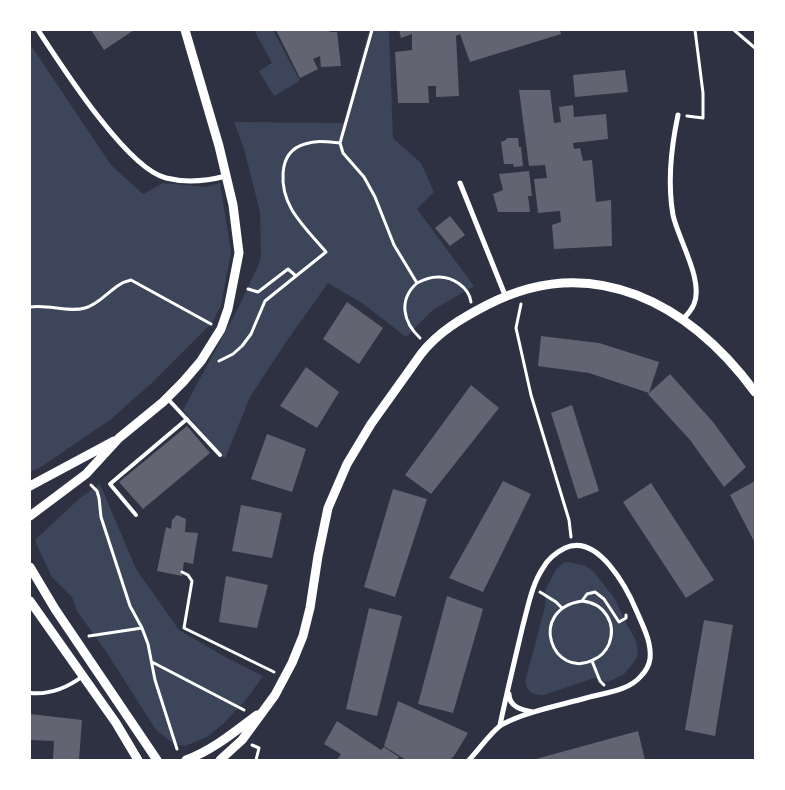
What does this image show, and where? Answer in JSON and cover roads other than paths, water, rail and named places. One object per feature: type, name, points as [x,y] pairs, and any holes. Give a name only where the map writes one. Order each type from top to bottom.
[{"type":"street","points":[[38,30],[115,138],[142,165],[165,178],[206,182],[227,176]]},
{"type":"street","points":[[30,516],[86,474],[119,438],[167,398],[201,361],[220,328],[228,309],[239,253],[227,176],[203,87],[185,30]]},
{"type":"street","points":[[678,115],[672,147],[670,189],[674,216],[696,282],[694,304],[683,320]]},
{"type":"street","points":[[460,183],[506,295]]},
{"type":"street","points":[[220,760],[242,740],[259,713],[275,695],[303,636],[310,608],[322,531],[328,508],[347,464],[371,424],[428,345],[444,330],[473,312],[524,288],[566,282],[606,285],[639,296],[683,320],[720,350],[755,392]]},
{"type":"street","points":[[30,486],[119,438]]},
{"type":"street","points":[[469,760],[500,725],[512,719],[611,692],[629,686],[641,677],[650,659],[650,647],[646,635],[629,594],[607,562],[593,551],[582,546],[572,545],[556,552],[541,570],[534,588],[500,725]]},
{"type":"street","points":[[30,566],[54,608],[157,760]]},
{"type":"street","points":[[30,601],[116,723],[138,760]]},
{"type":"street","points":[[508,688],[512,704],[525,711],[535,712]]},
{"type":"street","points":[[186,760],[207,752],[259,713]]},
{"type":"lane","points":[[167,398],[220,455]]},
{"type":"lane","points":[[136,515],[110,484],[187,420]]},
{"type":"lane","points":[[30,694],[43,695],[66,687],[84,676]]}]
